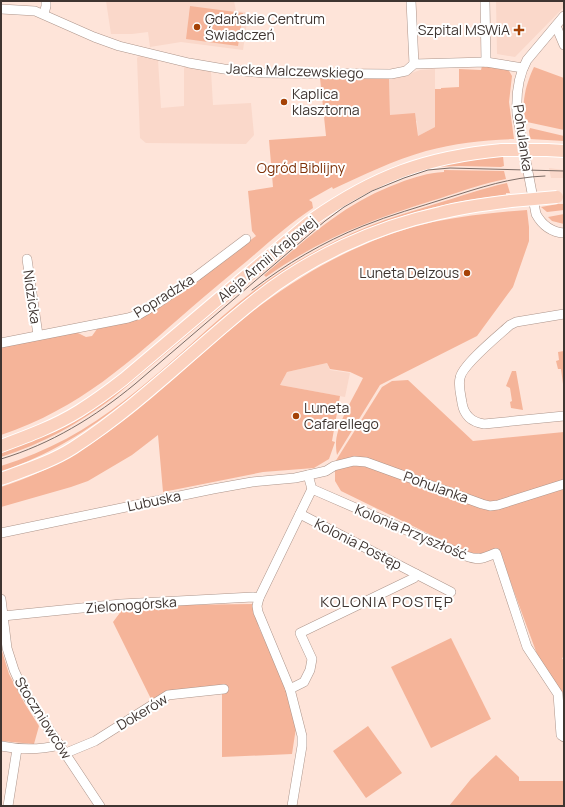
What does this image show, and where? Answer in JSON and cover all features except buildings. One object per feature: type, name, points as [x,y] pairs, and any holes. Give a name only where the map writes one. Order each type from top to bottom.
[{"type":"main road","name":"Aleja Armii Krajowej","points":[[1,446],[26,437],[54,424],[101,396],[124,379],[313,219],[368,185],[421,164],[441,158],[502,150],[564,151]]},
{"type":"main road","name":"Aleja Armii Krajowej","points":[[1,479],[32,468],[72,449],[119,415],[258,298],[287,278],[324,256],[366,236],[414,219],[468,207],[560,196]]},
{"type":"street","points":[[44,14],[46,1]]},
{"type":"street","points":[[411,1],[414,64]]},
{"type":"street","points":[[485,1],[486,62]]},
{"type":"street","name":"Jacka Malczewskiego","points":[[1,9],[24,9],[35,11],[94,37],[119,46],[189,63],[224,69],[264,73],[391,74],[406,71],[414,64],[486,62],[523,68]]},
{"type":"street","name":"Pohulanka","points":[[564,16],[532,53],[523,68],[516,100],[517,114],[534,206],[540,220],[548,228],[564,233]]},
{"type":"street","points":[[556,26],[564,45]]},
{"type":"street","name":"Popradzka","points":[[1,343],[113,321],[140,314],[197,276],[246,239]]},
{"type":"street","name":"Nidzicka","points":[[27,259],[38,335]]},
{"type":"street","points":[[564,314],[516,322],[510,325],[466,367],[460,376],[459,381],[463,410],[465,414],[479,424],[564,416]]},
{"type":"street","name":"Pohulanka","points":[[308,475],[326,471],[334,466],[354,461],[366,462],[490,506],[498,505],[564,484]]},
{"type":"street","points":[[292,806],[302,746],[302,736],[290,689],[258,612],[257,606],[259,598],[312,489],[308,475]]},
{"type":"street","name":"Lubuska","points":[[1,533],[213,489],[252,482],[294,478],[308,475]]},
{"type":"street","name":"Kolonia Przyszłość","points":[[312,489],[475,559],[480,559],[496,553],[528,647],[558,694],[561,735],[564,737]]},
{"type":"street","name":"Kolonia Postęp","points":[[300,514],[451,592]]},
{"type":"street","name":"Kolonia Postęp","points":[[290,689],[304,682],[310,670],[312,659],[300,633],[414,578],[416,574]]},
{"type":"street","name":"Zielonogórska","points":[[3,616],[121,604],[253,597],[259,598]]},
{"type":"street","name":"Stoczniowców","points":[[1,599],[7,648],[14,670],[23,690],[100,806]]},
{"type":"street","name":"Dokerów","points":[[66,753],[95,741],[168,695],[224,689]]},
{"type":"street","points":[[1,746],[17,749],[44,749],[60,745]]},
{"type":"street","points":[[8,806],[17,749]]},
{"type":"shaded area","name":"Gdańskie Centrum Świadczeń","points":[[106,1],[234,1],[236,11],[245,12],[247,22],[243,50],[181,42],[150,47],[148,32],[111,34]]},
{"type":"shaded area","name":"Szpital MSWiA","points":[[496,1],[564,1],[564,7],[515,57],[497,54]]},
{"type":"shaded area","points":[[140,55],[158,60],[161,108],[184,106],[184,66],[211,71],[213,105],[251,103],[254,135],[246,144],[146,143],[140,138],[137,58]]},
{"type":"shaded area","points":[[435,69],[435,127],[418,136],[417,121],[390,115],[389,79],[401,77],[420,70]]},
{"type":"shaded area","points":[[549,168],[564,170],[564,178],[551,178]]},
{"type":"shaded area","points":[[327,363],[330,370],[350,373],[345,397],[280,385],[287,372]]},
{"type":"green space","points":[[190,6],[243,13],[238,46],[186,39]]},
{"type":"green space","name":"Ogród Biblijny","points":[[482,66],[508,69],[512,76],[509,102],[514,139],[470,142],[426,151],[390,163],[333,189],[332,187],[309,200],[312,202],[313,208],[279,234],[103,382],[56,411],[30,424],[1,435],[1,347],[76,332],[86,337],[92,336],[97,329],[132,321],[189,285],[256,236],[252,231],[248,191],[273,187],[269,140],[326,136],[320,78],[389,79],[390,115],[415,113],[418,136],[435,127],[435,89],[459,87],[459,69],[481,70]]},
{"type":"green space","points":[[534,67],[564,78],[564,130],[527,122],[524,109],[525,94]]},
{"type":"green space","points":[[530,128],[564,136],[564,141],[530,139]]},
{"type":"green space","points":[[503,156],[504,166],[501,167],[435,167],[459,159]]},
{"type":"green space","points":[[444,170],[504,171],[506,179],[473,187],[372,221],[308,251],[266,277],[264,275],[312,234],[361,200],[379,191],[416,177],[444,172]]},
{"type":"green space","points":[[507,183],[510,193],[506,193],[506,195],[469,200],[397,218],[330,246],[297,263],[267,284],[237,306],[179,355],[239,302],[283,270],[325,246],[354,232],[386,220],[480,190]]},
{"type":"green space","points":[[564,204],[564,210],[547,212],[541,207]]},
{"type":"green space","points":[[527,210],[529,241],[513,287],[477,336],[380,385],[337,455],[337,434],[347,409],[363,378],[350,372],[330,369],[327,363],[287,372],[280,385],[340,396],[332,441],[335,442],[329,459],[314,468],[263,472],[163,492],[158,435],[132,455],[88,481],[1,507],[1,487],[40,472],[75,454],[108,432],[139,408],[261,305],[280,291],[321,266],[365,244],[410,228],[456,218]]},
{"type":"green space","points":[[331,214],[113,398],[73,425],[31,446],[1,457],[1,451],[49,433],[317,222]]},
{"type":"green space","points":[[564,214],[564,224],[552,221],[548,217]]},
{"type":"green space","points":[[564,351],[563,384],[561,369],[558,369],[556,361],[559,360],[558,352]]},
{"type":"green space","points":[[512,371],[516,371],[523,410],[511,408],[510,402],[512,401],[510,388],[506,386]]},
{"type":"green space","points":[[408,380],[473,441],[564,432],[564,657],[562,658],[564,661],[564,692],[561,693],[541,665],[498,548],[484,553],[468,553],[341,491],[335,481],[335,462],[382,387],[392,381]]},
{"type":"green space","points":[[139,389],[97,422],[67,442],[35,458],[1,471],[1,466],[51,447],[82,430],[111,411]]},
{"type":"green space","points":[[254,604],[259,628],[293,701],[297,721],[292,754],[222,757],[222,692],[152,701],[113,622],[122,610],[172,605]]},
{"type":"green space","points":[[451,638],[491,719],[431,748],[391,667]]},
{"type":"green space","points":[[1,648],[9,674],[39,726],[34,744],[1,741]]},
{"type":"green space","points":[[368,726],[402,773],[366,798],[333,751]]},
{"type":"green space","points":[[496,755],[519,777],[519,781],[564,781],[564,806],[449,806],[471,779]]},
{"type":"tram line","points":[[1,459],[37,446],[72,428],[104,408],[135,384],[325,221],[344,207],[372,191],[428,170],[450,168],[564,171]]},
{"type":"tram line","points":[[252,290],[305,254],[348,232],[373,222],[471,190],[520,178],[545,176]]},
{"type":"place","name":"Gdańskie Centrum Świadczeń","points":[[197,27]]},
{"type":"place","name":"Szpital MSWiA","points":[[519,30]]},
{"type":"place","name":"Kaplica klasztorna","points":[[284,102]]},
{"type":"place","name":"Luneta Delzous","points":[[467,273]]},
{"type":"place","name":"Luneta Cafarellego","points":[[296,416]]},
{"type":"district","name":"KOLONIA POSTĘP","points":[[387,602]]}]
